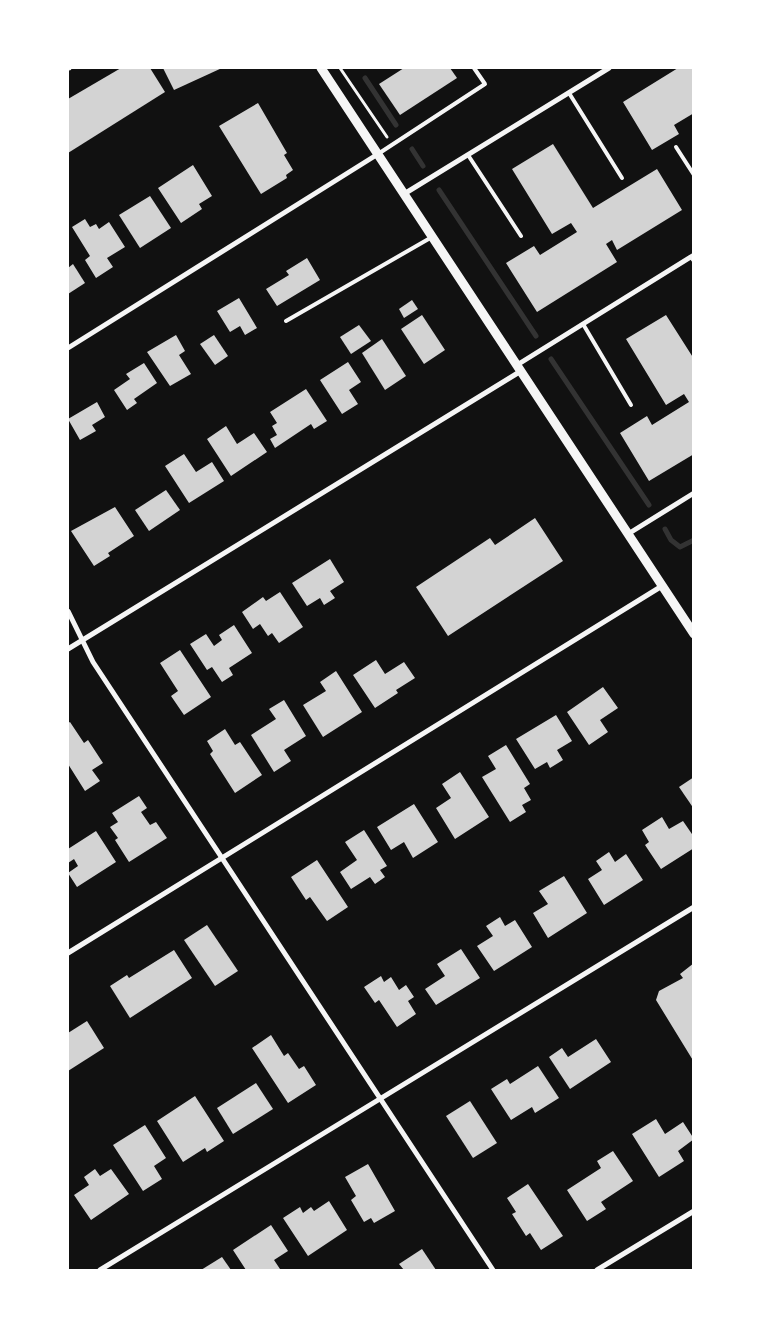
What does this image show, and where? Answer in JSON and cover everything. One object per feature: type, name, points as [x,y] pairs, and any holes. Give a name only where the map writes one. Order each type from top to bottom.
[{"type":"street","points":[[321,68],[694,634]]},
{"type":"street","points":[[404,194],[609,68]]},
{"type":"street","points":[[68,348],[378,154]]},
{"type":"street","points":[[68,649],[519,368],[583,324],[693,258]]},
{"type":"street","points":[[628,534],[694,494]]},
{"type":"street","points":[[68,953],[662,586]]},
{"type":"street","points":[[68,611],[93,662],[493,1270]]},
{"type":"street","points":[[100,1270],[694,907]]},
{"type":"street","points":[[597,1270],[694,1211]]},
{"type":"lane","points":[[378,154],[485,84],[474,68]]},
{"type":"lane","points":[[569,93],[622,178]]},
{"type":"lane","points":[[676,147],[694,175]]},
{"type":"lane","points":[[468,155],[522,236]]},
{"type":"lane","points":[[286,321],[432,237]]},
{"type":"lane","points":[[583,324],[631,405]]},
{"type":"path","points":[[340,68],[388,139]]},
{"type":"building","points":[[121,68],[150,68],[165,92],[68,153],[68,99]]},
{"type":"building","points":[[163,68],[222,68],[174,90]]},
{"type":"building","points":[[404,68],[450,68],[457,78],[400,115],[379,84]]},
{"type":"building","points":[[678,68],[694,68],[694,113],[674,125],[679,134],[652,150],[623,102]]},
{"type":"building","points":[[258,103],[287,153],[284,155],[293,170],[286,175],[287,178],[261,194],[219,126]]},
{"type":"building","points":[[553,144],[593,208],[657,169],[682,210],[617,250],[612,240],[606,244],[617,262],[537,312],[506,263],[534,246],[540,255],[577,232],[571,223],[552,234],[512,169]]},
{"type":"building","points":[[193,165],[212,196],[199,204],[202,209],[181,223],[158,188]]},
{"type":"building","points":[[150,196],[171,228],[140,248],[119,215]]},
{"type":"building","points":[[85,219],[90,227],[96,224],[99,229],[109,222],[125,247],[107,258],[113,267],[96,278],[85,260],[90,256],[72,227]]},
{"type":"building","points":[[307,258],[320,280],[277,306],[266,289],[289,275],[286,271]]},
{"type":"building","points":[[73,264],[85,283],[68,294],[68,268]]},
{"type":"building","points":[[239,298],[257,328],[245,335],[240,326],[230,332],[217,311]]},
{"type":"building","points":[[412,300],[418,309],[404,318],[399,309]]},
{"type":"building","points":[[422,315],[445,350],[424,364],[401,329]]},
{"type":"building","points":[[666,315],[694,359],[694,454],[649,481],[620,433],[647,416],[652,425],[689,402],[684,394],[666,405],[626,339]]},
{"type":"building","points":[[359,325],[371,341],[351,354],[340,337]]},
{"type":"building","points":[[176,335],[185,351],[179,355],[191,374],[170,386],[147,352]]},
{"type":"building","points":[[214,335],[228,356],[215,365],[200,344]]},
{"type":"building","points":[[382,339],[406,376],[385,390],[362,353]]},
{"type":"building","points":[[348,362],[361,382],[349,390],[358,404],[342,414],[320,380]]},
{"type":"building","points":[[144,363],[157,383],[134,399],[137,403],[127,410],[114,390],[130,379],[126,374]]},
{"type":"building","points":[[306,389],[327,421],[314,429],[311,424],[275,448],[270,439],[277,435],[272,426],[277,423],[270,412]]},
{"type":"building","points":[[97,402],[105,417],[92,425],[96,431],[80,440],[68,419]]},
{"type":"building","points":[[226,426],[237,444],[254,433],[267,452],[231,476],[207,439]]},
{"type":"building","points":[[184,454],[196,472],[212,462],[224,481],[189,503],[165,466]]},
{"type":"building","points":[[166,490],[180,510],[149,531],[135,510]]},
{"type":"building","points":[[115,507],[134,536],[108,553],[110,556],[94,566],[71,531]]},
{"type":"building","points":[[535,518],[563,561],[448,636],[416,587],[490,538],[495,545]]},
{"type":"building","points":[[330,559],[344,582],[330,591],[335,598],[324,605],[320,598],[307,606],[292,583]]},
{"type":"building","points":[[280,592],[303,627],[279,643],[272,633],[268,636],[260,624],[253,629],[242,612],[263,597],[266,601]]},
{"type":"building","points":[[234,625],[252,653],[229,668],[233,675],[222,682],[212,667],[207,670],[190,644],[206,634],[214,646],[222,640],[219,635]]},
{"type":"building","points":[[180,650],[211,697],[184,715],[171,696],[178,691],[160,663]]},
{"type":"building","points":[[376,660],[385,674],[404,662],[415,678],[396,690],[398,693],[375,708],[353,675]]},
{"type":"building","points":[[336,671],[362,712],[323,737],[303,705],[326,691],[320,682]]},
{"type":"building","points":[[603,687],[618,708],[600,720],[608,732],[589,745],[567,712]]},
{"type":"building","points":[[284,700],[306,736],[284,750],[291,761],[274,772],[251,735],[276,719],[269,709]]},
{"type":"building","points":[[556,715],[572,741],[557,750],[563,760],[550,768],[547,762],[535,769],[516,739]]},
{"type":"building","points":[[70,722],[84,743],[88,740],[103,763],[92,770],[100,781],[85,791],[68,764],[68,723]]},
{"type":"building","points":[[225,729],[235,745],[240,742],[262,775],[235,793],[210,754],[213,751],[207,741]]},
{"type":"building","points":[[506,745],[530,784],[524,788],[531,800],[522,805],[526,812],[510,822],[482,777],[496,769],[488,756]]},
{"type":"building","points":[[460,772],[489,817],[455,839],[436,808],[451,798],[442,784]]},
{"type":"building","points":[[694,777],[694,809],[679,787]]},
{"type":"building","points":[[139,796],[147,808],[141,812],[150,825],[156,822],[167,838],[129,862],[115,840],[118,838],[110,827],[118,822],[112,813]]},
{"type":"building","points":[[414,804],[438,842],[413,858],[404,842],[391,850],[377,827]]},
{"type":"building","points":[[662,817],[669,829],[683,821],[694,837],[694,848],[661,869],[645,845],[649,842],[642,830]]},
{"type":"building","points":[[364,830],[387,866],[380,870],[385,877],[375,884],[370,877],[351,889],[340,872],[357,860],[345,842]]},
{"type":"building","points":[[96,831],[116,862],[77,887],[68,873],[78,866],[74,859],[68,863],[68,849]]},
{"type":"building","points":[[609,852],[615,862],[626,854],[643,880],[604,905],[588,879],[602,870],[596,861]]},
{"type":"building","points":[[317,860],[348,907],[327,921],[310,897],[306,900],[291,877]]},
{"type":"building","points":[[564,876],[587,913],[548,938],[533,913],[548,904],[539,891]]},
{"type":"building","points":[[500,917],[505,926],[515,920],[532,947],[494,971],[477,946],[493,936],[486,926]]},
{"type":"building","points":[[207,925],[238,971],[215,986],[184,940]]},
{"type":"building","points":[[461,949],[480,978],[436,1005],[425,989],[445,976],[437,964]]},
{"type":"building","points":[[174,950],[192,978],[130,1018],[110,986],[127,975],[129,978]]},
{"type":"building","points":[[694,963],[694,1062],[656,1000],[659,991],[683,978],[680,974]]},
{"type":"building","points":[[381,976],[384,982],[391,977],[399,990],[406,985],[414,997],[408,1001],[416,1014],[397,1027],[379,1000],[375,1003],[364,987]]},
{"type":"building","points":[[87,1021],[104,1048],[68,1071],[68,1033]]},
{"type":"building","points":[[271,1035],[284,1056],[288,1053],[299,1069],[304,1066],[316,1085],[288,1103],[252,1048]]},
{"type":"building","points":[[596,1039],[611,1062],[570,1089],[549,1057],[562,1048],[568,1057]]},
{"type":"building","points":[[538,1066],[559,1098],[535,1113],[532,1107],[511,1120],[491,1089],[507,1079],[510,1084]]},
{"type":"building","points":[[256,1083],[273,1109],[233,1134],[217,1108]]},
{"type":"building","points":[[195,1096],[224,1141],[207,1152],[205,1148],[183,1162],[157,1121]]},
{"type":"building","points":[[470,1101],[497,1143],[473,1158],[446,1116]]},
{"type":"building","points":[[656,1119],[665,1134],[683,1122],[694,1139],[678,1151],[684,1161],[659,1177],[632,1134]]},
{"type":"building","points":[[145,1125],[166,1158],[154,1166],[162,1179],[143,1191],[113,1145]]},
{"type":"building","points":[[613,1151],[633,1181],[601,1202],[606,1209],[587,1221],[567,1190],[601,1168],[597,1161]]},
{"type":"building","points":[[368,1164],[395,1211],[374,1223],[371,1218],[364,1222],[351,1200],[356,1196],[345,1177]]},
{"type":"building","points":[[95,1169],[100,1176],[111,1169],[129,1194],[91,1220],[74,1195],[89,1185],[84,1177]]},
{"type":"building","points":[[528,1184],[563,1236],[541,1250],[530,1233],[526,1236],[512,1214],[516,1212],[507,1198]]},
{"type":"building","points":[[329,1201],[347,1230],[308,1256],[283,1218],[300,1207],[303,1213],[311,1207],[314,1211]]},
{"type":"building","points":[[271,1225],[288,1251],[274,1260],[280,1269],[246,1270],[233,1250]]},
{"type":"building","points":[[422,1249],[436,1270],[404,1270],[399,1264]]},
{"type":"building","points":[[222,1257],[231,1270],[201,1270]]},
{"type":"waterway","points":[[365,78],[396,125]]},
{"type":"waterway","points":[[412,149],[423,166]]},
{"type":"waterway","points":[[439,190],[536,336]]},
{"type":"waterway","points":[[551,359],[649,505]]},
{"type":"waterway","points":[[665,529],[671,540],[680,547],[694,540]]}]
